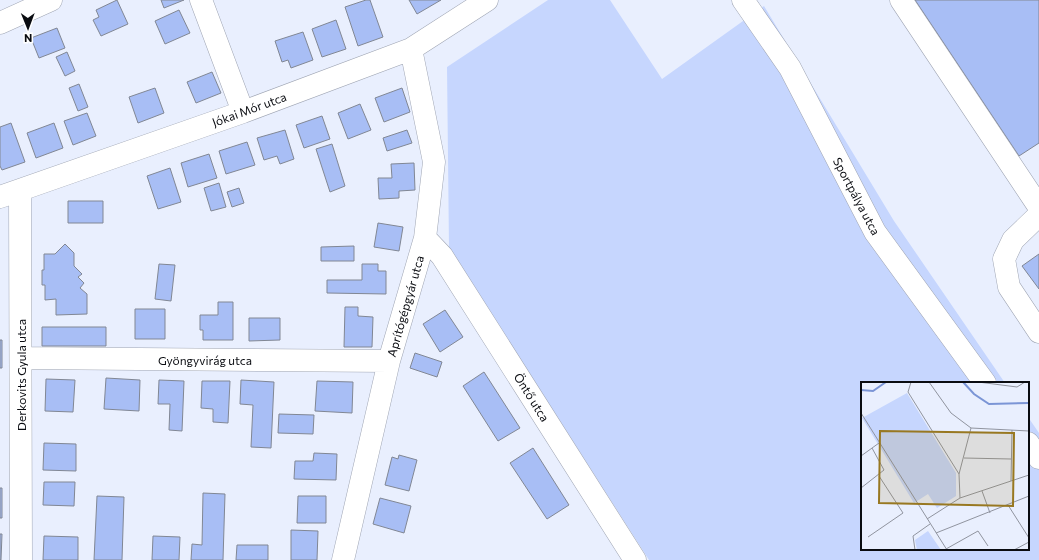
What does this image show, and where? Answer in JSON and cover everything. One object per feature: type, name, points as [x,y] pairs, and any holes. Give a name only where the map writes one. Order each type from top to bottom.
[{"type":"street","points":[[201,0],[243,112]]},
{"type":"street","name":"Jókai Mór utca","points":[[0,197],[243,112],[411,50],[487,0]]},
{"type":"street","name":"Sportpálya utca","points":[[743,0],[790,68],[876,232],[984,382]]},
{"type":"street","points":[[901,0],[1039,206]]},
{"type":"street","points":[[0,23],[39,2]]},
{"type":"street","name":"Aprítógépgyár utca","points":[[343,560],[389,361],[425,238],[434,162],[411,50]]},
{"type":"street","name":"Derkovits Gyula utca","points":[[20,190],[21,560]]},
{"type":"street","points":[[1039,215],[1013,240],[1004,259],[1009,287],[1039,332]]},
{"type":"street","name":"Öntő utca","points":[[425,238],[442,256],[635,560]]},
{"type":"street","name":"Gyöngyvirág utca","points":[[21,358],[389,361]]},
{"type":"street","points":[[1029,444],[1039,458]]},
{"type":"shaded area","points":[[548,0],[610,0],[662,79],[764,6],[894,221],[1004,382],[861,382],[861,550],[1029,550],[1029,418],[1039,433],[1039,560],[649,560],[449,248],[447,67]]},
{"type":"building","points":[[117,0],[128,24],[101,36],[93,20],[99,17],[96,10]]},
{"type":"building","points":[[161,0],[184,0],[164,8]]},
{"type":"building","points":[[370,0],[383,37],[358,46],[345,7]]},
{"type":"building","points":[[409,0],[441,0],[417,14]]},
{"type":"building","points":[[915,0],[1039,0],[1039,143],[1019,156]]},
{"type":"building","points":[[179,10],[190,33],[165,44],[155,21]]},
{"type":"building","points":[[336,20],[346,49],[322,57],[312,29]]},
{"type":"building","points":[[57,28],[65,48],[39,58],[31,38]]},
{"type":"building","points":[[303,32],[313,60],[291,68],[288,60],[282,62],[275,41]]},
{"type":"building","points":[[67,52],[75,71],[65,76],[56,57]]},
{"type":"building","points":[[212,72],[221,93],[196,103],[187,82]]},
{"type":"building","points":[[79,84],[88,107],[78,111],[69,88]]},
{"type":"building","points":[[155,88],[164,113],[138,123],[129,97]]},
{"type":"building","points":[[402,88],[410,112],[384,122],[375,98]]},
{"type":"building","points":[[360,104],[371,130],[348,139],[338,113]]},
{"type":"building","points":[[87,113],[96,136],[73,145],[64,121]]},
{"type":"building","points":[[322,116],[330,139],[304,148],[296,125]]},
{"type":"building","points":[[11,123],[25,162],[2,170],[0,166],[0,127]]},
{"type":"building","points":[[54,123],[63,148],[36,158],[27,133]]},
{"type":"building","points":[[285,130],[294,159],[280,164],[277,156],[264,160],[257,138]]},
{"type":"building","points":[[407,130],[412,143],[387,151],[383,138]]},
{"type":"building","points":[[247,142],[255,165],[226,174],[219,151]]},
{"type":"building","points":[[332,144],[345,186],[330,192],[316,149]]},
{"type":"building","points":[[209,154],[217,178],[188,187],[181,163]]},
{"type":"building","points":[[414,163],[415,190],[399,191],[399,198],[379,199],[378,178],[392,178],[391,164]]},
{"type":"building","points":[[170,168],[181,202],[158,209],[147,176]]},
{"type":"building","points":[[219,183],[226,207],[211,211],[204,188]]},
{"type":"building","points":[[239,188],[244,203],[232,207],[227,192]]},
{"type":"building","points":[[68,201],[103,201],[103,223],[68,223]]},
{"type":"building","points":[[378,223],[403,227],[399,251],[374,247]]},
{"type":"building","points":[[65,244],[74,253],[74,266],[82,274],[78,277],[84,283],[80,288],[87,294],[87,314],[56,315],[56,299],[45,300],[45,285],[42,285],[44,254],[55,254]]},
{"type":"building","points":[[354,246],[354,261],[321,261],[321,247]]},
{"type":"building","points":[[1039,254],[1039,289],[1022,266]]},
{"type":"building","points":[[159,264],[175,265],[171,301],[155,299]]},
{"type":"building","points":[[362,264],[378,264],[378,271],[386,271],[386,294],[327,293],[327,280],[362,280]]},
{"type":"building","points":[[218,302],[233,302],[233,340],[203,340],[203,330],[200,330],[200,315],[218,315]]},
{"type":"building","points":[[345,307],[358,307],[358,316],[373,317],[372,347],[344,347]]},
{"type":"building","points":[[135,309],[165,309],[165,339],[135,339]]},
{"type":"building","points":[[445,310],[463,337],[440,352],[423,324]]},
{"type":"building","points":[[249,318],[280,318],[280,340],[249,341]]},
{"type":"building","points":[[42,327],[106,327],[106,346],[42,346]]},
{"type":"building","points":[[0,340],[2,340],[2,368],[0,368]]},
{"type":"building","points":[[415,353],[442,362],[437,377],[410,368]]},
{"type":"building","points":[[484,372],[520,428],[498,441],[463,386]]},
{"type":"building","points":[[106,378],[140,380],[139,411],[104,409]]},
{"type":"building","points":[[46,379],[75,380],[73,412],[45,411]]},
{"type":"building","points":[[159,380],[184,381],[182,431],[169,430],[170,404],[158,404]]},
{"type":"building","points":[[241,380],[274,382],[271,448],[251,447],[253,405],[240,404]]},
{"type":"building","points":[[202,381],[230,381],[228,423],[213,422],[213,409],[201,408]]},
{"type":"building","points":[[317,381],[353,382],[352,413],[315,411]]},
{"type":"building","points":[[279,414],[314,415],[313,434],[278,433]]},
{"type":"building","points":[[44,443],[76,444],[76,471],[43,470]]},
{"type":"building","points":[[533,448],[569,505],[547,519],[510,463]]},
{"type":"building","points":[[314,453],[337,454],[336,480],[294,479],[295,461],[313,461]]},
{"type":"building","points":[[399,455],[417,460],[409,491],[385,485],[392,457],[398,459]]},
{"type":"building","points":[[44,482],[75,482],[74,506],[43,505]]},
{"type":"building","points":[[0,488],[2,488],[2,518],[0,518]]},
{"type":"building","points":[[203,493],[225,494],[223,560],[191,560],[192,544],[202,545]]},
{"type":"building","points":[[97,496],[124,497],[122,560],[94,560]]},
{"type":"building","points":[[298,496],[326,496],[326,523],[297,523]]},
{"type":"building","points":[[380,498],[411,506],[404,533],[373,524]]},
{"type":"building","points":[[291,530],[318,531],[317,560],[291,560]]},
{"type":"building","points":[[0,534],[2,534],[1,560],[0,560]]},
{"type":"building","points":[[44,536],[78,537],[78,560],[43,560]]},
{"type":"building","points":[[153,536],[180,537],[179,560],[152,560]]},
{"type":"building","points":[[237,545],[268,545],[268,560],[236,560]]}]
